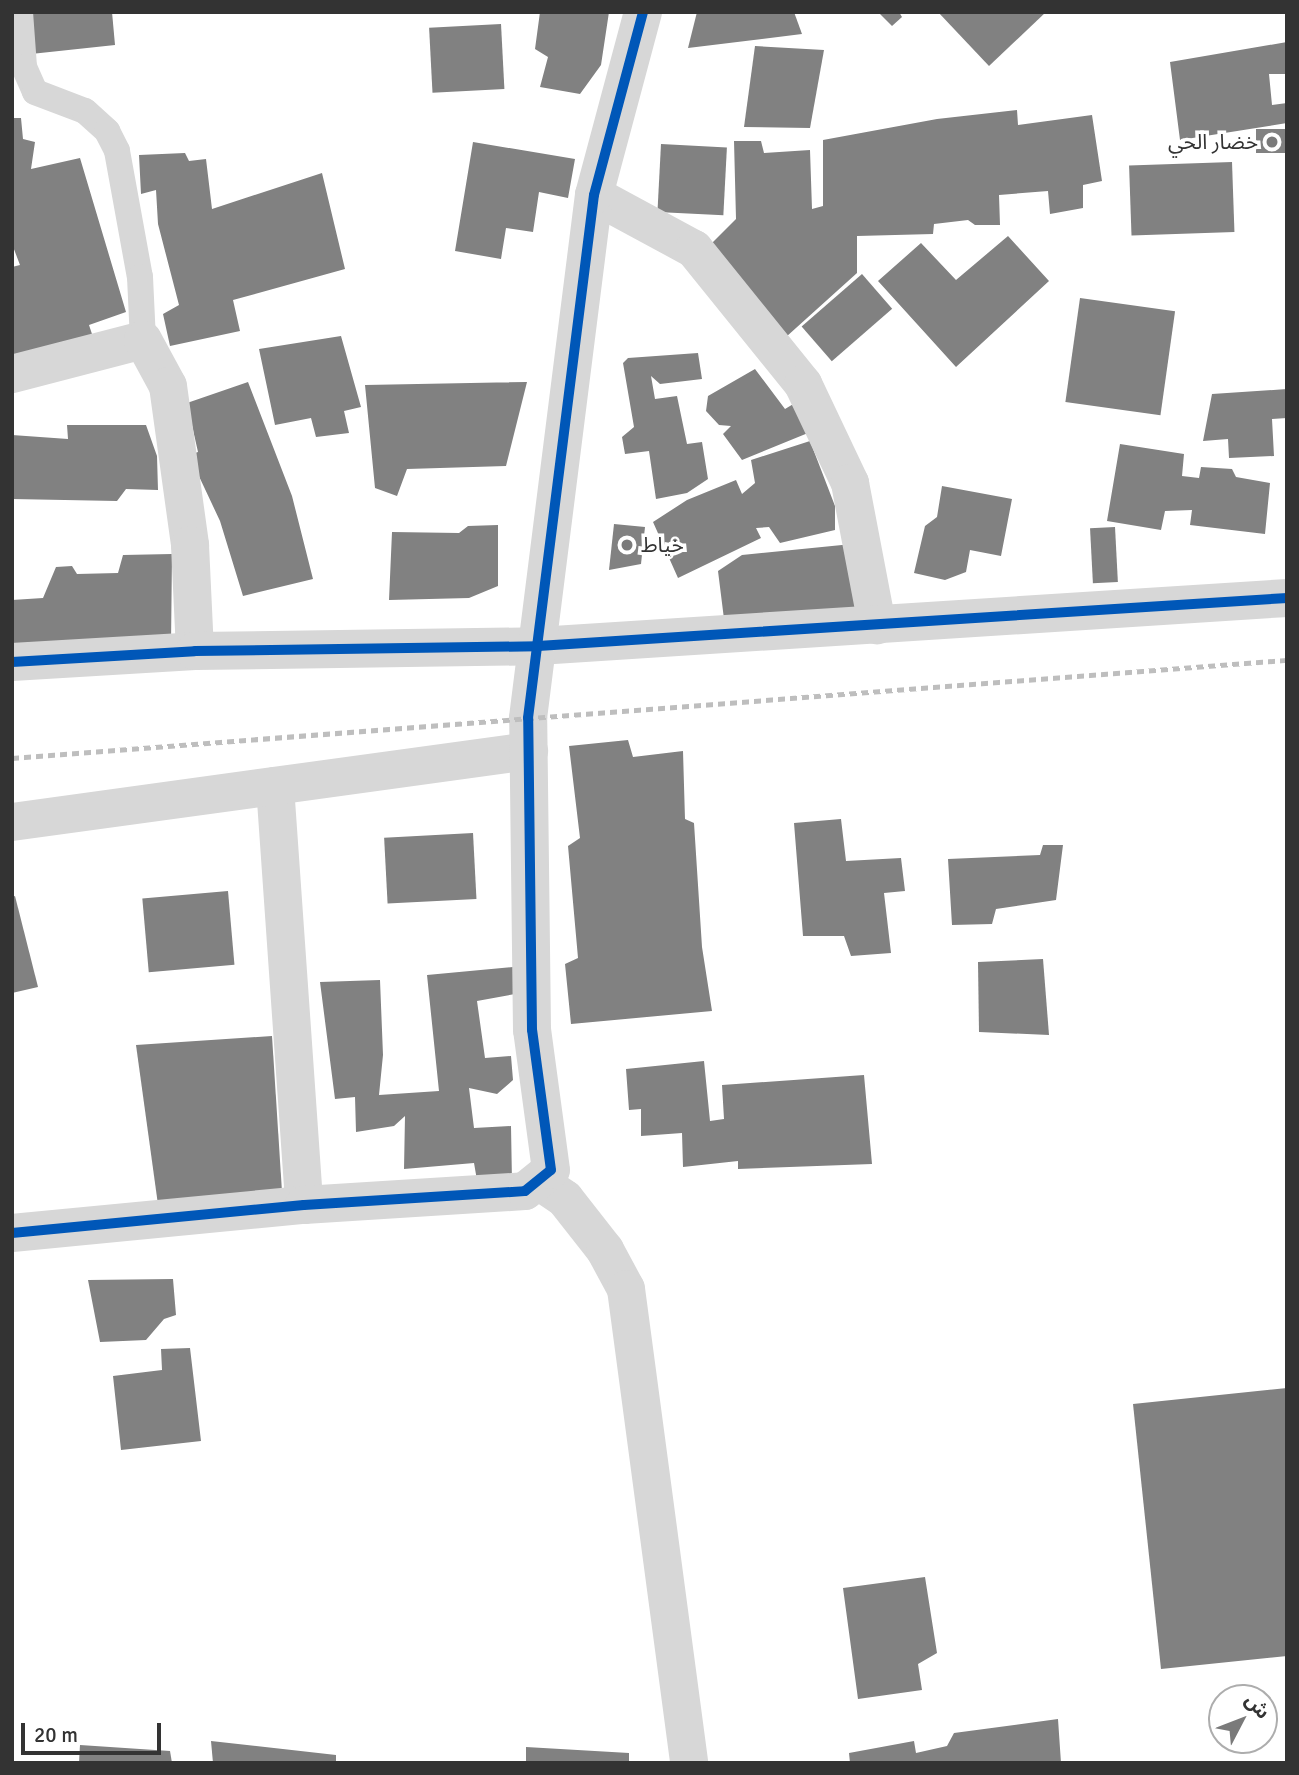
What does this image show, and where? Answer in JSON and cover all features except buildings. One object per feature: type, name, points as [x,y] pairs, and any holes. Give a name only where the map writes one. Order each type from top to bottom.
[{"type":"street","points":[[12,1233],[304,1205],[525,1191],[540,1182],[551,1170],[552,1153],[532,1030],[529,751],[538,646],[594,195],[643,12]]},
{"type":"street","points":[[594,195],[694,249],[803,384],[850,484],[877,625]]},
{"type":"street","points":[[12,374],[143,340],[168,386],[190,545],[195,651]]},
{"type":"street","points":[[12,662],[195,651],[538,646],[1286,601]]},
{"type":"street","points":[[12,822],[529,751]]},
{"type":"street","points":[[275,786],[304,1205]]},
{"type":"street","points":[[540,1182],[565,1199],[605,1250],[626,1289],[689,1763]]},
{"type":"lane","points":[[20,12],[24,66],[36,92],[85,111],[107,131],[117,151],[140,277],[143,340]]},
{"type":"railway","points":[[12,758],[1287,660]]},
{"type":"cycle path","points":[[12,1233],[304,1205],[525,1191],[551,1170],[532,1030],[528,718],[594,195],[643,12]]},
{"type":"cycle path","points":[[12,662],[195,651],[538,646],[1287,598]]},
{"type":"place","name":"خضار الحي","points":[[1272,142]]},
{"type":"place","name":"خياط","points":[[627,545]]}]
